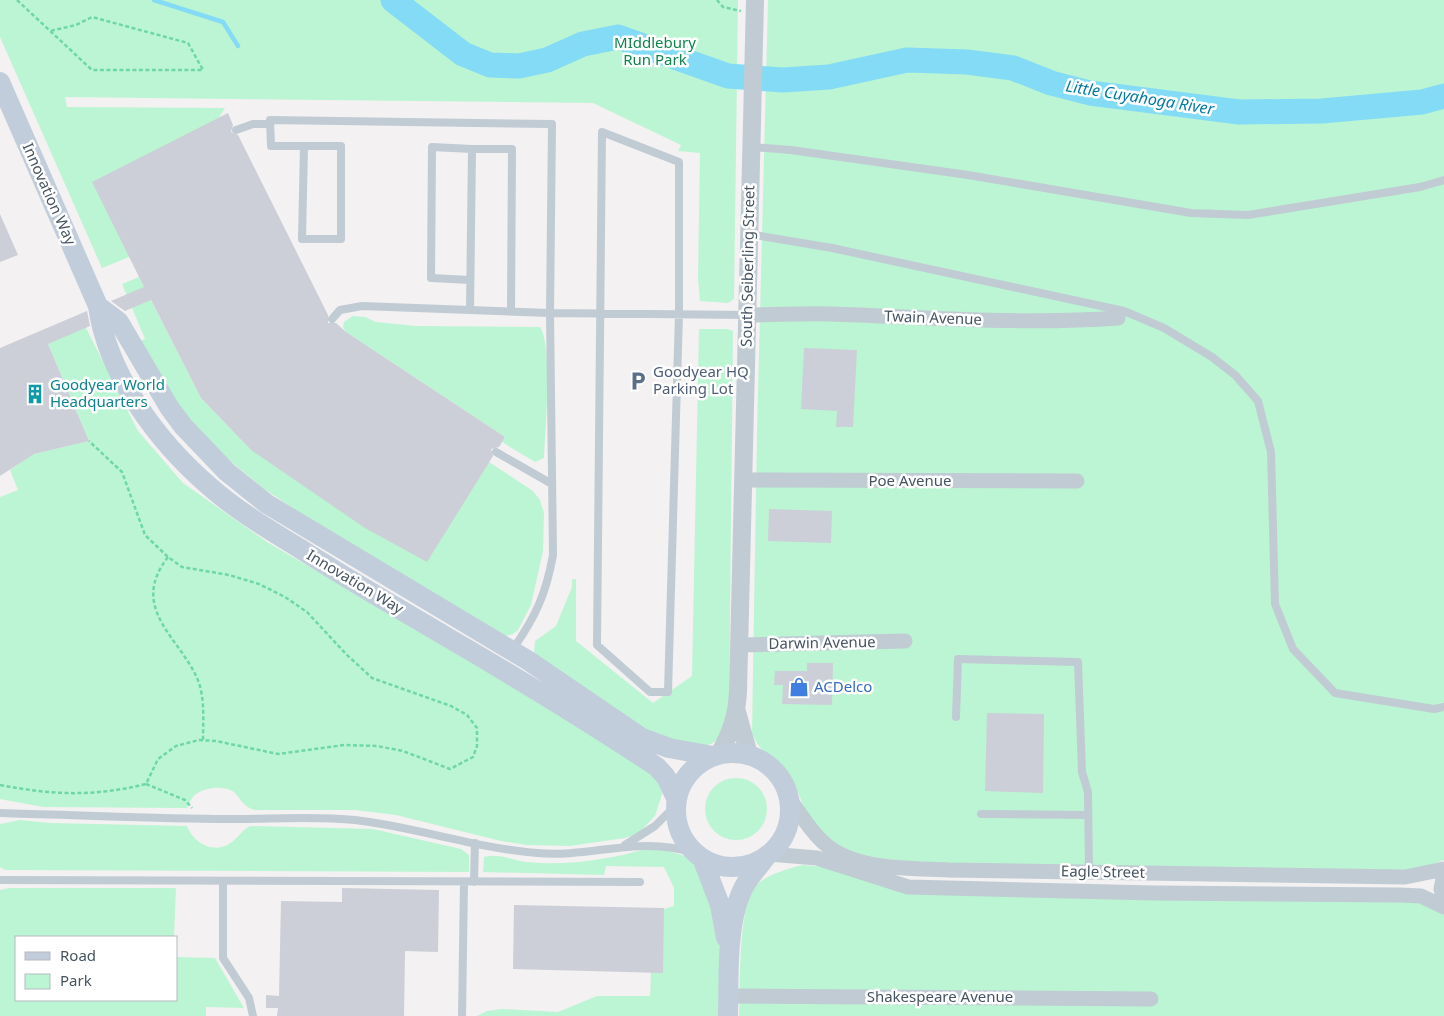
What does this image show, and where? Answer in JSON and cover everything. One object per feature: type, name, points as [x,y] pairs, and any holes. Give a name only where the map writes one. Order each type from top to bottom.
[{"type":"main road","name":"Innovation Way","points":[[0,82],[98,306],[101,331],[117,369],[134,398],[170,445],[208,486],[303,551],[560,703],[636,753],[664,773],[676,801]]},
{"type":"main road","name":"Innovation Way","points":[[98,306],[119,322],[169,407],[202,448],[227,472],[267,504],[512,651],[642,738],[669,748],[716,755]]},
{"type":"main road","points":[[728,1016],[729,958],[736,910],[741,894],[787,830],[790,814],[789,798],[784,783],[775,771],[763,761],[749,755],[731,752],[716,755],[689,772],[676,801],[678,828],[682,837],[698,856],[720,905],[729,958]]},
{"type":"main road","points":[[698,856],[718,865],[735,867],[752,864],[768,855]]},
{"type":"street","name":"South Seiberling Street","points":[[716,755],[730,734],[737,711],[755,7]]},
{"type":"street","name":"Twain Avenue","points":[[747,316],[828,314],[1022,322],[1066,322],[1118,318]]},
{"type":"street","name":"Poe Avenue","points":[[744,480],[1077,481]]},
{"type":"street","name":"Darwin Avenue","points":[[739,644],[905,641]]},
{"type":"street","name":"South Seiberling Street","points":[[737,711],[749,755]]},
{"type":"street","name":"Eagle Street","points":[[789,798],[824,843],[841,854],[860,861],[920,869],[1405,877],[1444,869]]},
{"type":"street","name":"Eagle Street","points":[[768,855],[818,858],[908,887],[1154,893],[1400,895],[1421,896],[1444,907]]},
{"type":"street","points":[[1444,874],[1441,889],[1444,900]]},
{"type":"street","name":"Shakespeare Avenue","points":[[728,996],[1151,999]]},
{"type":"lane","points":[[304,146],[302,239],[340,239],[341,146],[304,146],[271,146],[270,120],[552,124],[550,312],[553,555],[547,587],[531,623],[512,651]]},
{"type":"lane","points":[[236,130],[253,124],[270,124]]},
{"type":"lane","points":[[602,132],[679,162],[678,314],[668,692],[650,692],[597,645],[599,313],[602,132]]},
{"type":"lane","points":[[470,280],[431,278],[432,147],[512,149],[511,311]]},
{"type":"lane","points":[[751,147],[791,150],[968,175],[1191,213],[1248,215],[1420,187],[1444,180]]},
{"type":"lane","points":[[470,310],[472,149]]},
{"type":"lane","points":[[749,234],[832,248],[1124,311],[1164,328],[1212,357],[1235,376],[1258,401],[1271,452],[1275,604],[1293,649],[1335,693],[1434,709],[1444,707]]},
{"type":"lane","points":[[332,319],[340,310],[362,306],[747,316]]},
{"type":"lane","points":[[496,452],[552,484]]},
{"type":"lane","points":[[956,718],[958,659],[1078,662],[1082,772],[1088,792],[1089,872]]},
{"type":"lane","points":[[622,846],[647,832],[676,801]]},
{"type":"lane","points":[[0,813],[202,819],[354,820],[540,854],[570,853],[622,846],[666,845],[698,856]]},
{"type":"lane","points":[[980,814],[1088,815]]},
{"type":"lane","points":[[474,882],[475,843]]},
{"type":"lane","points":[[0,880],[640,882]]},
{"type":"lane","points":[[224,881],[223,958],[249,998],[253,1016]]},
{"type":"lane","points":[[462,1016],[464,882]]},
{"type":"path","points":[[18,0],[50,31],[92,70],[203,70],[188,43],[92,17],[76,25],[50,31]]},
{"type":"path","points":[[718,0],[727,8],[755,7]]},
{"type":"path","points":[[89,441],[122,472],[145,536],[168,557],[182,567],[229,575],[260,584],[285,597],[307,612],[346,654],[372,678],[451,706],[468,715],[477,728],[477,746],[473,757],[450,770],[403,751],[377,746],[344,745],[278,754],[204,740],[176,746],[158,759],[146,784]]},
{"type":"path","points":[[168,557],[156,578],[156,612],[160,624],[190,664],[199,685],[204,707],[204,740]]},
{"type":"path","points":[[0,785],[63,795],[88,794],[146,784],[185,800],[202,819]]},
{"type":"green space","name":"MIddlebury Run Park","points":[[0,0],[738,0],[734,299],[728,303],[700,301],[698,278],[700,153],[678,151],[681,145],[593,103],[65,97],[67,107],[225,108],[129,257],[102,268],[0,37]]},
{"type":"green space","points":[[768,0],[1444,0],[1444,860],[1414,872],[924,863],[878,858],[847,851],[834,845],[822,836],[812,824],[792,780],[763,751],[752,733],[757,432]]},
{"type":"green space","points":[[139,277],[201,398],[251,450],[489,462],[533,491],[540,500],[544,513],[543,551],[531,605],[518,630],[506,636],[315,523],[263,488],[218,451],[179,408],[138,342],[145,339],[122,284]]},
{"type":"green space","points":[[353,316],[365,317],[376,322],[416,326],[540,327],[544,337],[547,370],[544,458],[535,462],[502,442],[505,437],[346,332],[343,327],[344,322]]},
{"type":"green space","points":[[85,326],[138,431],[183,483],[267,542],[638,759],[658,782],[663,791],[655,816],[638,834],[625,838],[570,846],[527,845],[501,841],[396,815],[355,810],[255,810],[245,805],[234,792],[226,788],[210,788],[196,794],[187,808],[43,807],[0,799],[0,497],[18,490],[10,470],[33,454],[89,441],[48,344]]},
{"type":"green space","points":[[699,329],[727,329],[733,331],[729,714],[720,738],[711,744],[698,747],[650,737],[534,654],[535,641],[556,626],[572,587],[572,579],[576,579],[576,641],[653,703],[692,676]]},
{"type":"green space","points":[[730,778],[742,778],[758,787],[765,797],[767,809],[765,821],[758,831],[742,840],[730,840],[719,835],[710,826],[705,815],[705,803],[710,792],[719,783]]},
{"type":"green space","points":[[20,820],[49,823],[187,826],[198,841],[204,845],[216,848],[229,844],[250,826],[373,829],[461,849],[469,855],[469,872],[5,870],[0,867],[0,824]]},
{"type":"green space","points":[[646,849],[668,851],[685,856],[697,865],[722,927],[722,1016],[477,1016],[487,1011],[502,1009],[558,1012],[597,996],[650,996],[651,972],[664,909],[674,906],[674,888],[664,867],[606,866],[604,875],[483,872],[484,857],[500,856],[526,862],[571,863],[601,859]]},
{"type":"green space","points":[[803,865],[835,868],[911,893],[1403,898],[1444,911],[1444,1016],[739,1016],[741,949],[745,913],[749,899],[755,887],[764,879]]},
{"type":"green space","points":[[9,888],[176,888],[174,936],[15,936],[15,1001],[178,1001],[178,957],[215,958],[244,1008],[206,1007],[206,1016],[0,1016],[0,890]]},
{"type":"building","points":[[228,113],[233,125],[231,132],[238,135],[328,315],[328,323],[336,323],[346,332],[505,437],[499,447],[491,449],[493,456],[427,562],[365,528],[251,450],[201,398],[151,300],[125,311],[111,301],[144,287],[92,182]]},
{"type":"building","points":[[0,214],[18,255],[0,262]]},
{"type":"building","name":"Goodyear World Headquarters","points":[[87,311],[90,326],[48,344],[89,441],[34,454],[0,476],[0,348]]},
{"type":"building","points":[[804,348],[857,350],[853,427],[836,427],[837,411],[801,409]]},
{"type":"building","points":[[769,509],[832,511],[831,543],[768,541]]},
{"type":"building","points":[[807,663],[833,663],[832,705],[782,704],[783,685],[774,685],[775,671],[807,671]]},
{"type":"building","points":[[987,713],[1044,714],[1043,793],[985,791]]},
{"type":"building","points":[[342,888],[439,890],[438,952],[405,951],[404,1016],[277,1016],[278,1008],[266,1008],[266,995],[279,996],[281,901],[342,902]]},
{"type":"building","points":[[514,905],[664,908],[663,973],[513,969]]},
{"type":"waterway","points":[[154,0],[223,22],[238,46]]},
{"type":"waterway","name":"Little Cuyahoga River","points":[[393,0],[463,54],[490,65],[519,66],[547,60],[583,44],[618,37],[728,76],[783,80],[829,77],[907,60],[967,62],[1013,68],[1051,83],[1090,93],[1239,112],[1322,111],[1422,102],[1444,96]]},
{"type":"place","name":"Goodyear HQ Parking Lot","points":[[638,381]]},
{"type":"place","name":"Goodyear World Headquarters","points":[[35,394]]},
{"type":"place","name":"ACDelco","points":[[799,687]]}]
